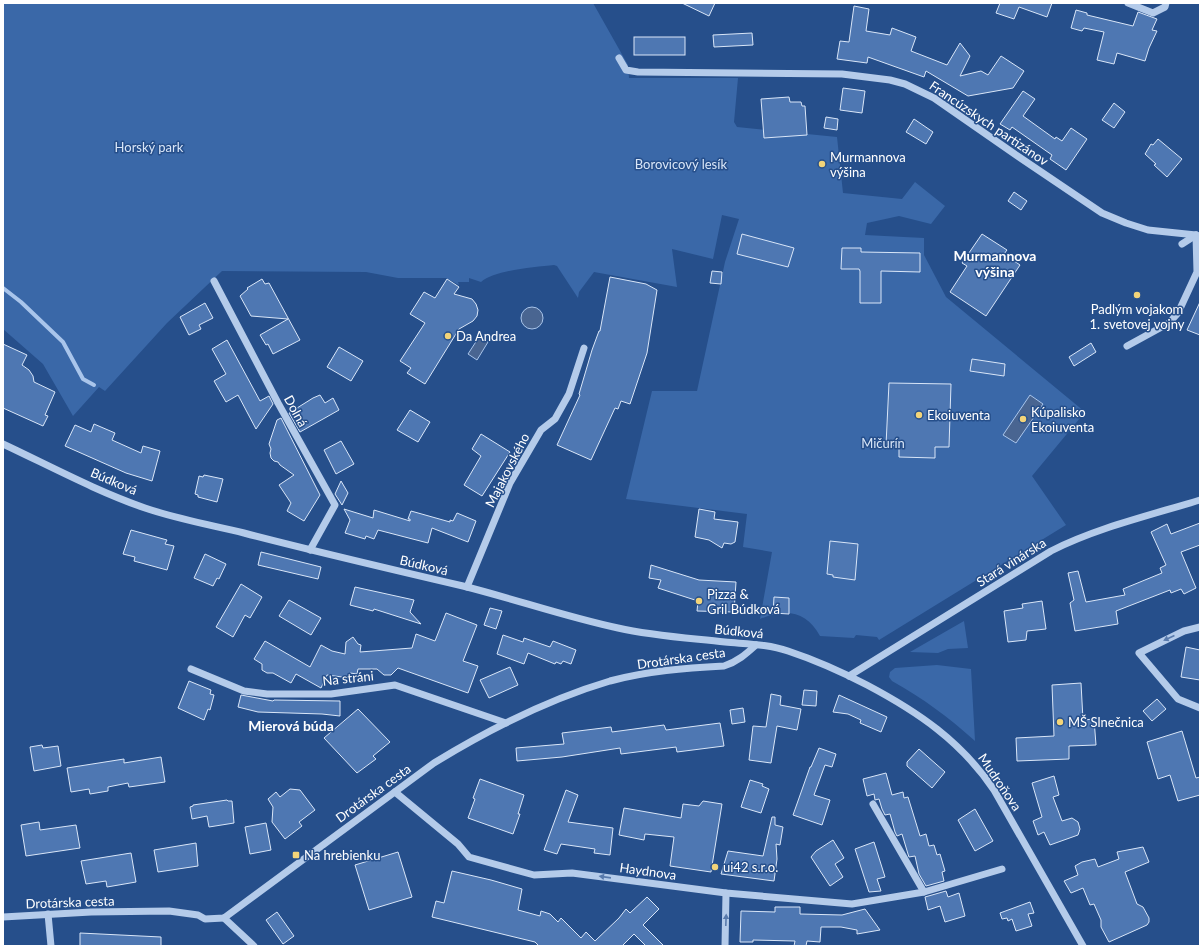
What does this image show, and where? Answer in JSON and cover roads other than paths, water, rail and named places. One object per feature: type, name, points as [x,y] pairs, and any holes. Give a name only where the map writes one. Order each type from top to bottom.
[{"type":"street","points":[[1128,3],[1153,13],[1165,7],[1166,3]]},
{"type":"street","name":"Francúzskych partizánov","points":[[619,58],[626,70],[638,72],[842,74],[890,80],[905,84],[934,98],[1019,158],[1102,213],[1148,230],[1196,235]]},
{"type":"street","points":[[1182,244],[1196,235]]},
{"type":"street","points":[[1127,346],[1169,323],[1178,313],[1197,272],[1196,235]]},
{"type":"street","name":"Dolná","points":[[214,281],[278,403],[335,506],[310,550]]},
{"type":"street","name":"Majakovského","points":[[467,587],[510,483],[541,430],[555,418],[569,394],[584,348]]},
{"type":"street","name":"Búdková","points":[[3,444],[120,498],[147,508],[310,550],[467,587],[562,615],[620,629],[786,650],[849,676]]},
{"type":"street","name":"Stará vinárska","points":[[849,676],[1063,544],[1086,535],[1200,500]]},
{"type":"street","points":[[1200,627],[1184,631],[1139,653],[1178,699],[1200,708]]},
{"type":"street","name":"Drotárska cesta","points":[[3,917],[91,912],[169,911],[198,915],[206,918],[224,918],[440,760],[464,745],[506,723],[562,698],[610,681],[659,671],[729,664],[737,661],[756,645]]},
{"type":"street","name":"Na stráni","points":[[191,669],[244,691],[267,694],[331,694],[395,685],[506,723]]},
{"type":"street","name":"Mudroňova","points":[[849,676],[914,711],[946,735],[974,763],[994,790],[1083,946]]},
{"type":"street","name":"Haydnova","points":[[395,792],[458,844],[470,856],[534,875],[572,873],[726,893],[852,904],[924,892],[1002,869]]},
{"type":"street","points":[[874,804],[924,892]]},
{"type":"street","points":[[725,946],[726,893]]},
{"type":"street","points":[[48,914],[51,946]]},
{"type":"street","points":[[224,918],[254,946]]},
{"type":"waterway","points":[[3,288],[21,302],[63,342],[83,379],[94,385]]},
{"type":"place","name":"Murmannova výšina","points":[[822,164]]},
{"type":"place","name":"Padlým vojakom 1. svetovej vojny","points":[[1137,295]]},
{"type":"place","name":"Da Andrea","points":[[448,336]]},
{"type":"place","name":"Ekoiuventa","points":[[919,415]]},
{"type":"place","name":"Kúpalisko Ekoiuventa","points":[[1023,419]]},
{"type":"place","name":"Pizza & Gril Búdková","points":[[699,601]]},
{"type":"place","name":"MŠ Slnečnica","points":[[1060,722]]},
{"type":"place","name":"Na hrebienku","points":[[296,855]]},
{"type":"place","name":"ui42 s.r.o.","points":[[715,867]]},
{"type":"district","name":"Murmannova výšina","points":[[995,264]]},
{"type":"district","name":"Mierová búda","points":[[291,726]]},
{"type":"park label","name":"Horský park","points":[[149,147]]},
{"type":"park label","name":"Borovicový lesík","points":[[681,164]]},
{"type":"park label","name":"Mičurín","points":[[883,443]]}]
